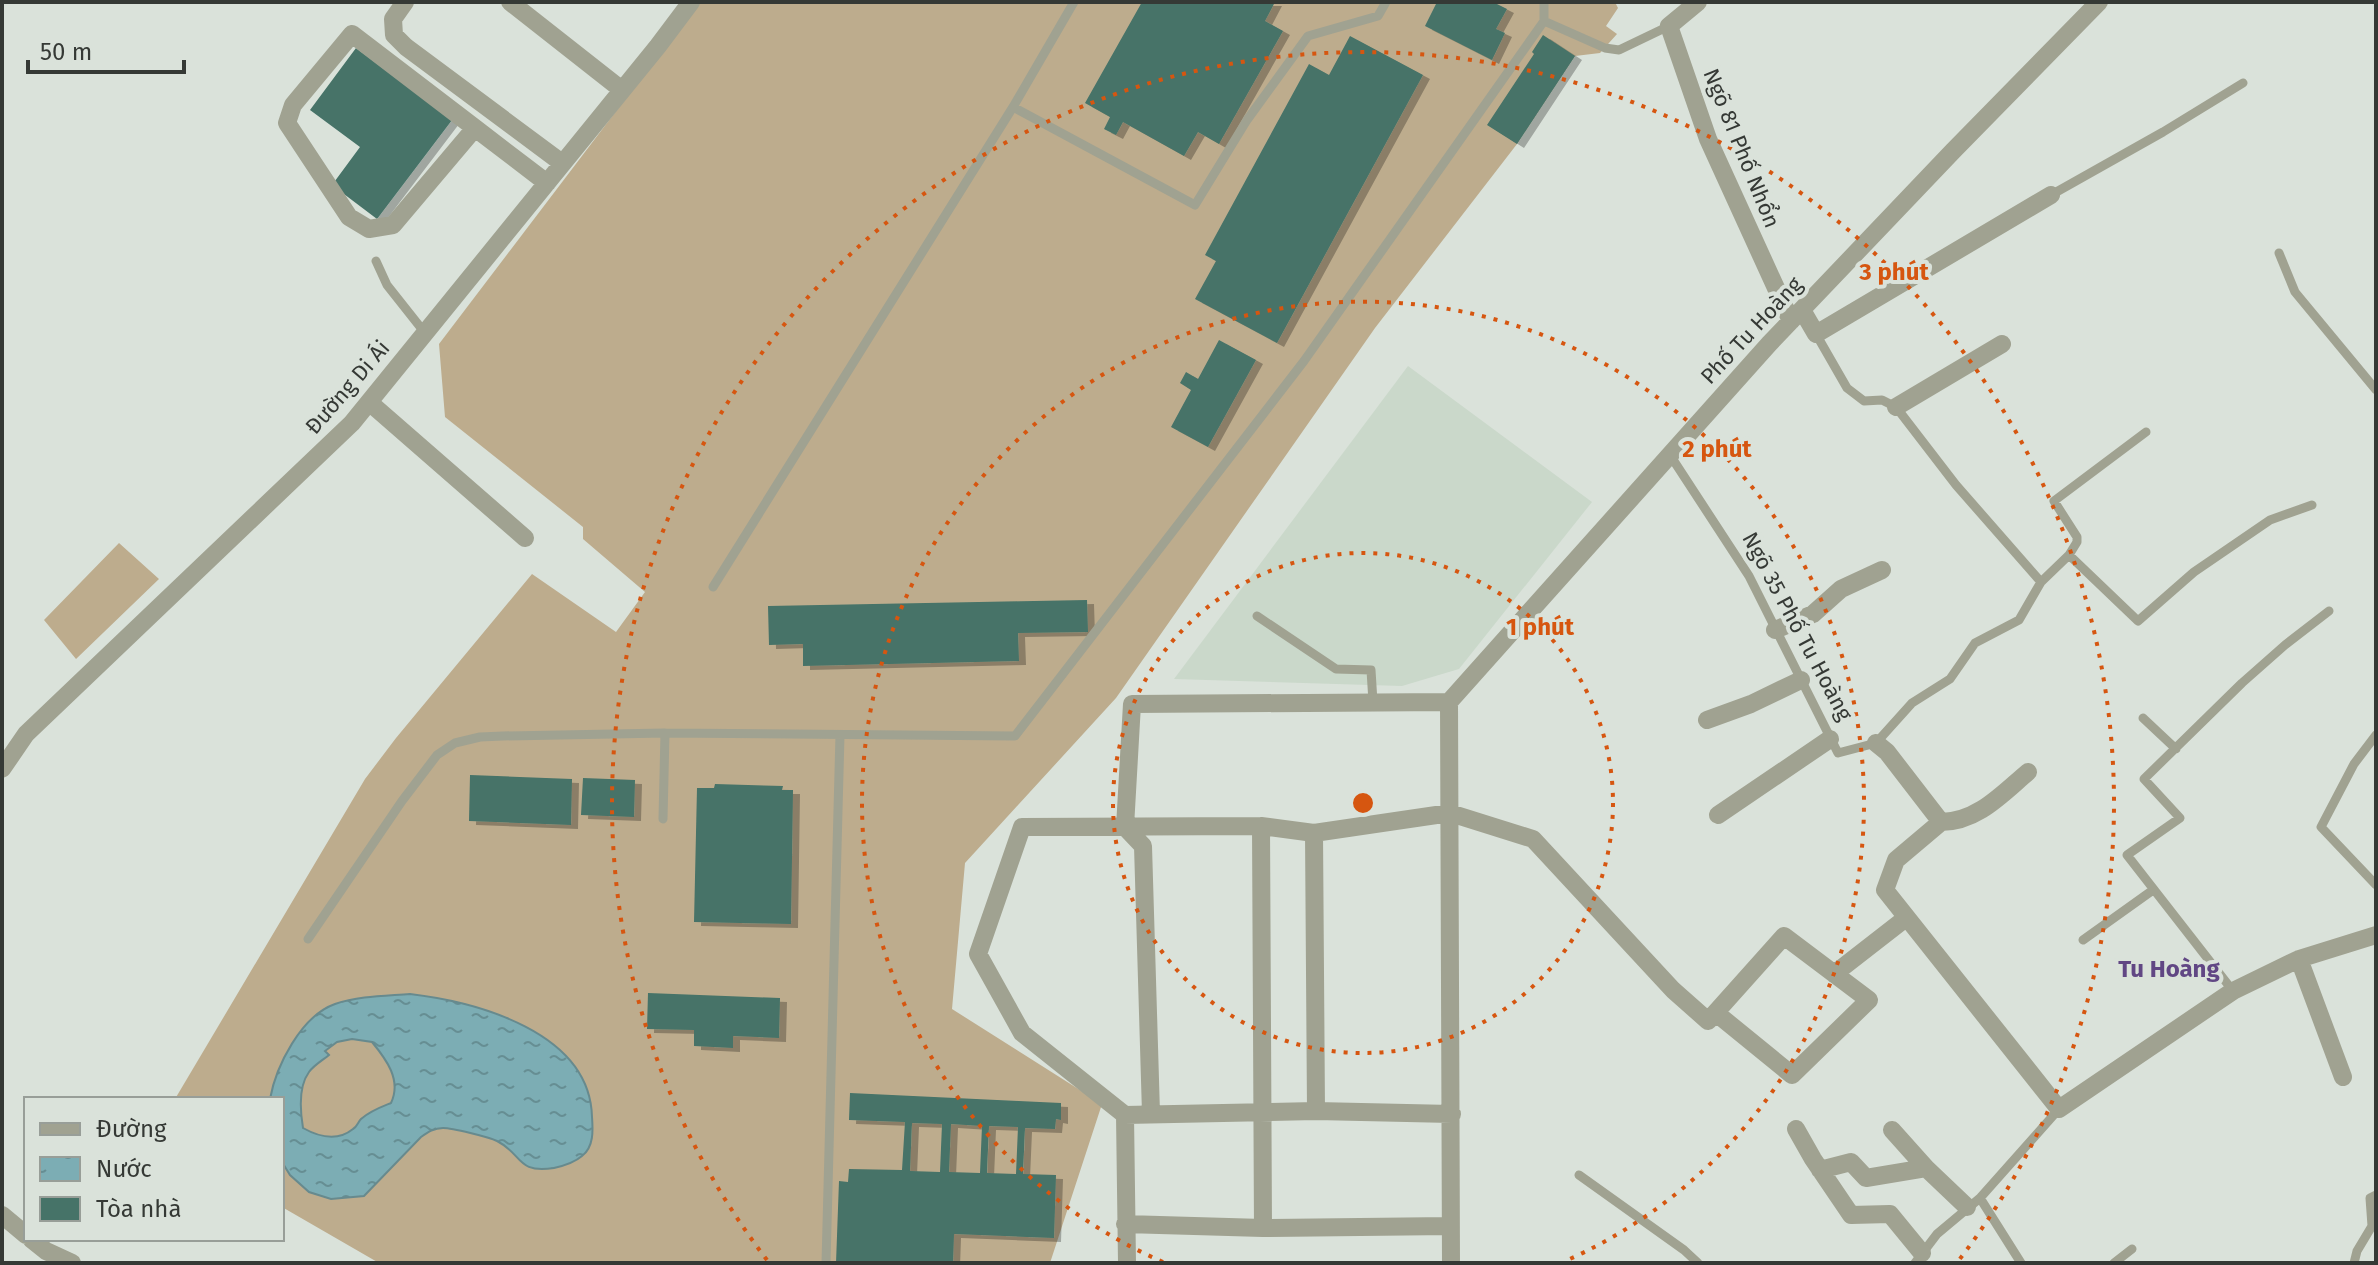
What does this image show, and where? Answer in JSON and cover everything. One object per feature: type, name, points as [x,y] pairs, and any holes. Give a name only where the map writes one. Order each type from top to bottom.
[{"type":"street","points":[[405,2],[393,19],[394,35],[562,163]]},
{"type":"street","points":[[510,2],[622,90]]},
{"type":"street","name":"Đường Di Ái","points":[[2,769],[26,734],[352,423],[691,2]]},
{"type":"street","points":[[1669,26],[1698,2]]},
{"type":"street","name":"Phố Tu Hoàng","points":[[1449,702],[1796,315],[2099,2]]},
{"type":"street","name":"Ngõ 81 Phố Nhổn","points":[[1669,26],[1708,139],[1796,315],[1816,334]]},
{"type":"street","points":[[475,128],[393,225],[369,229],[349,217],[287,123],[293,105],[352,34],[547,183]]},
{"type":"street","points":[[1816,334],[2051,195]]},
{"type":"street","points":[[1896,407],[2002,344]]},
{"type":"street","points":[[369,402],[525,538]]},
{"type":"street","points":[[1775,630],[1813,614],[1841,589],[1882,570]]},
{"type":"street","points":[[1707,720],[1751,704],[1801,680]]},
{"type":"street","points":[[1151,1113],[1143,846],[1125,827],[1132,704],[1449,702],[1451,1263]]},
{"type":"street","points":[[1718,815],[1830,739]]},
{"type":"street","points":[[1876,743],[1887,752],[1941,822]]},
{"type":"street","points":[[2028,772],[1984,809],[1955,822],[1941,822],[1896,860],[1885,890],[2059,1109],[2233,991],[2299,959],[2376,935]]},
{"type":"street","points":[[1452,1114],[1316,1111],[1125,1115],[1022,1033],[978,954],[1022,827],[1261,826],[1314,833],[1450,813],[1533,839],[1673,990],[1708,1021],[1784,936],[1869,1000],[1792,1075],[1716,1013]]},
{"type":"street","points":[[1261,826],[1263,1228]]},
{"type":"street","points":[[1314,833],[1316,1111]]},
{"type":"street","points":[[1834,974],[1906,918]]},
{"type":"street","points":[[2299,959],[2343,1077]]},
{"type":"street","points":[[1125,1115],[1127,1263]]},
{"type":"street","points":[[1796,1129],[1851,1215],[1890,1214],[1918,1258]]},
{"type":"street","points":[[1892,1130],[1926,1168],[1973,1203]]},
{"type":"street","points":[[1820,1170],[1851,1162],[1866,1178],[1926,1168]]},
{"type":"street","points":[[2,1215],[24,1233]]},
{"type":"street","points":[[1125,1224],[1263,1228],[1450,1226]]},
{"type":"street","points":[[34,1241],[46,1251],[72,1263]]},
{"type":"lane","points":[[713,587],[1013,107],[1074,2]]},
{"type":"lane","points":[[1013,107],[1195,205],[1247,120],[1308,36],[1378,16],[1386,2]]},
{"type":"lane","points":[[308,939],[402,801],[437,755],[455,743],[480,737],[665,733],[1015,736],[1304,361],[1544,21],[1544,2]]},
{"type":"lane","points":[[1544,21],[1605,48],[1619,50],[1669,26]]},
{"type":"lane","points":[[2051,195],[2243,83]]},
{"type":"lane","points":[[2279,253],[2295,292],[2376,390]]},
{"type":"lane","points":[[376,261],[387,285],[425,333]]},
{"type":"lane","points":[[1816,334],[1847,388],[1864,401],[1882,400],[1896,407],[1956,485],[2041,582]]},
{"type":"lane","points":[[1876,743],[1912,703],[1950,679],[1975,643],[2019,620],[2041,582],[2069,555],[2077,542],[2077,537],[2054,501],[2146,432]]},
{"type":"lane","name":"Ngõ 35 Phố Tu Hoàng","points":[[1670,455],[1749,576],[1838,753],[1876,743]]},
{"type":"lane","points":[[2069,555],[2138,621],[2194,572],[2270,520],[2312,505]]},
{"type":"lane","points":[[2233,991],[2127,855],[2180,818],[2144,779],[2242,683],[2329,611]]},
{"type":"lane","points":[[1257,616],[1336,669],[1371,670],[1373,702]]},
{"type":"lane","points":[[2143,718],[2176,749]]},
{"type":"lane","points":[[663,819],[665,733]]},
{"type":"lane","points":[[826,1263],[840,735]]},
{"type":"lane","points":[[2376,735],[2354,764],[2321,827],[2376,885]]},
{"type":"lane","points":[[2083,940],[2153,890]]},
{"type":"lane","points":[[1918,1258],[1937,1234],[1973,1203],[2059,1109]]},
{"type":"lane","points":[[1579,1175],[1698,1263]]},
{"type":"lane","points":[[2354,1263],[2357,1251],[2374,1230],[2370,1198],[2376,1195]]},
{"type":"lane","points":[[1973,1203],[2021,1263]]},
{"type":"lane","points":[[2114,1263],[2132,1249]]},
{"type":"shaded area","points":[[699,2],[1615,2],[1618,8],[1606,26],[1617,34],[1600,53],[1575,56],[1517,144],[1375,328],[1116,698],[965,863],[952,1009],[1102,1104],[1050,1263],[379,1263],[284,1208],[284,1097],[176,1097],[365,779],[532,574],[616,632],[645,592],[583,539],[583,527],[445,417],[439,344]]},
{"type":"shaded area","points":[[1408,366],[1592,502],[1459,669],[1402,686],[1174,679]]},
{"type":"shaded area","points":[[119,543],[159,579],[76,659],[44,620]]},
{"type":"water","points":[[410,994],[466,1005],[497,1014],[551,1043],[572,1063],[586,1088],[593,1127],[586,1152],[561,1166],[533,1168],[526,1166],[497,1141],[440,1128],[421,1137],[364,1196],[331,1199],[309,1192],[284,1165],[284,1097],[270,1097],[273,1086],[284,1058],[311,1019],[335,1004]],"holes":[[[352,1039],[372,1042],[387,1063],[395,1086],[391,1103],[368,1114],[341,1136],[322,1136],[303,1128],[301,1092],[311,1069],[329,1055],[325,1051],[337,1042]]]},
{"type":"building","points":[[1142,2],[1275,2],[1265,21],[1283,31],[1219,144],[1198,132],[1184,156],[1123,122],[1116,135],[1104,129],[1110,117],[1085,103]]},
{"type":"building","points":[[1437,2],[1493,2],[1507,9],[1496,29],[1505,33],[1492,60],[1425,26]]},
{"type":"building","points":[[1543,35],[1575,56],[1517,144],[1487,125]]},
{"type":"building","points":[[1350,36],[1423,75],[1277,343],[1195,299],[1216,261],[1205,255],[1309,64],[1329,75]]},
{"type":"building","points":[[356,48],[452,120],[377,219],[332,185],[360,147],[310,110]]},
{"type":"building","points":[[1219,340],[1256,360],[1208,447],[1171,427],[1191,390],[1180,383],[1186,372],[1198,379]]},
{"type":"building","points":[[1087,600],[1088,632],[1018,633],[1019,661],[803,666],[803,644],[769,645],[768,606]]},
{"type":"building","points":[[470,775],[572,779],[571,825],[469,821]]},
{"type":"building","points":[[583,778],[635,780],[634,817],[581,815]]},
{"type":"building","points":[[715,784],[783,786],[782,790],[793,790],[791,924],[694,922],[697,788],[714,788]]},
{"type":"building","points":[[648,993],[780,998],[779,1038],[733,1036],[733,1048],[694,1046],[694,1030],[647,1029]]},
{"type":"building","points":[[850,1093],[1061,1103],[1061,1120],[1056,1119],[1055,1129],[1025,1128],[1023,1174],[1056,1175],[1054,1238],[954,1234],[953,1263],[836,1263],[839,1181],[848,1182],[849,1169],[902,1170],[905,1122],[849,1120]],"holes":[[[912,1123],[942,1124],[940,1172],[910,1171]],[[951,1124],[982,1126],[980,1173],[949,1172]],[[989,1126],[1018,1127],[1016,1174],[987,1173]]]},
{"type":"district","name":"Tu Hoàng","points":[[2169,969]]}]
